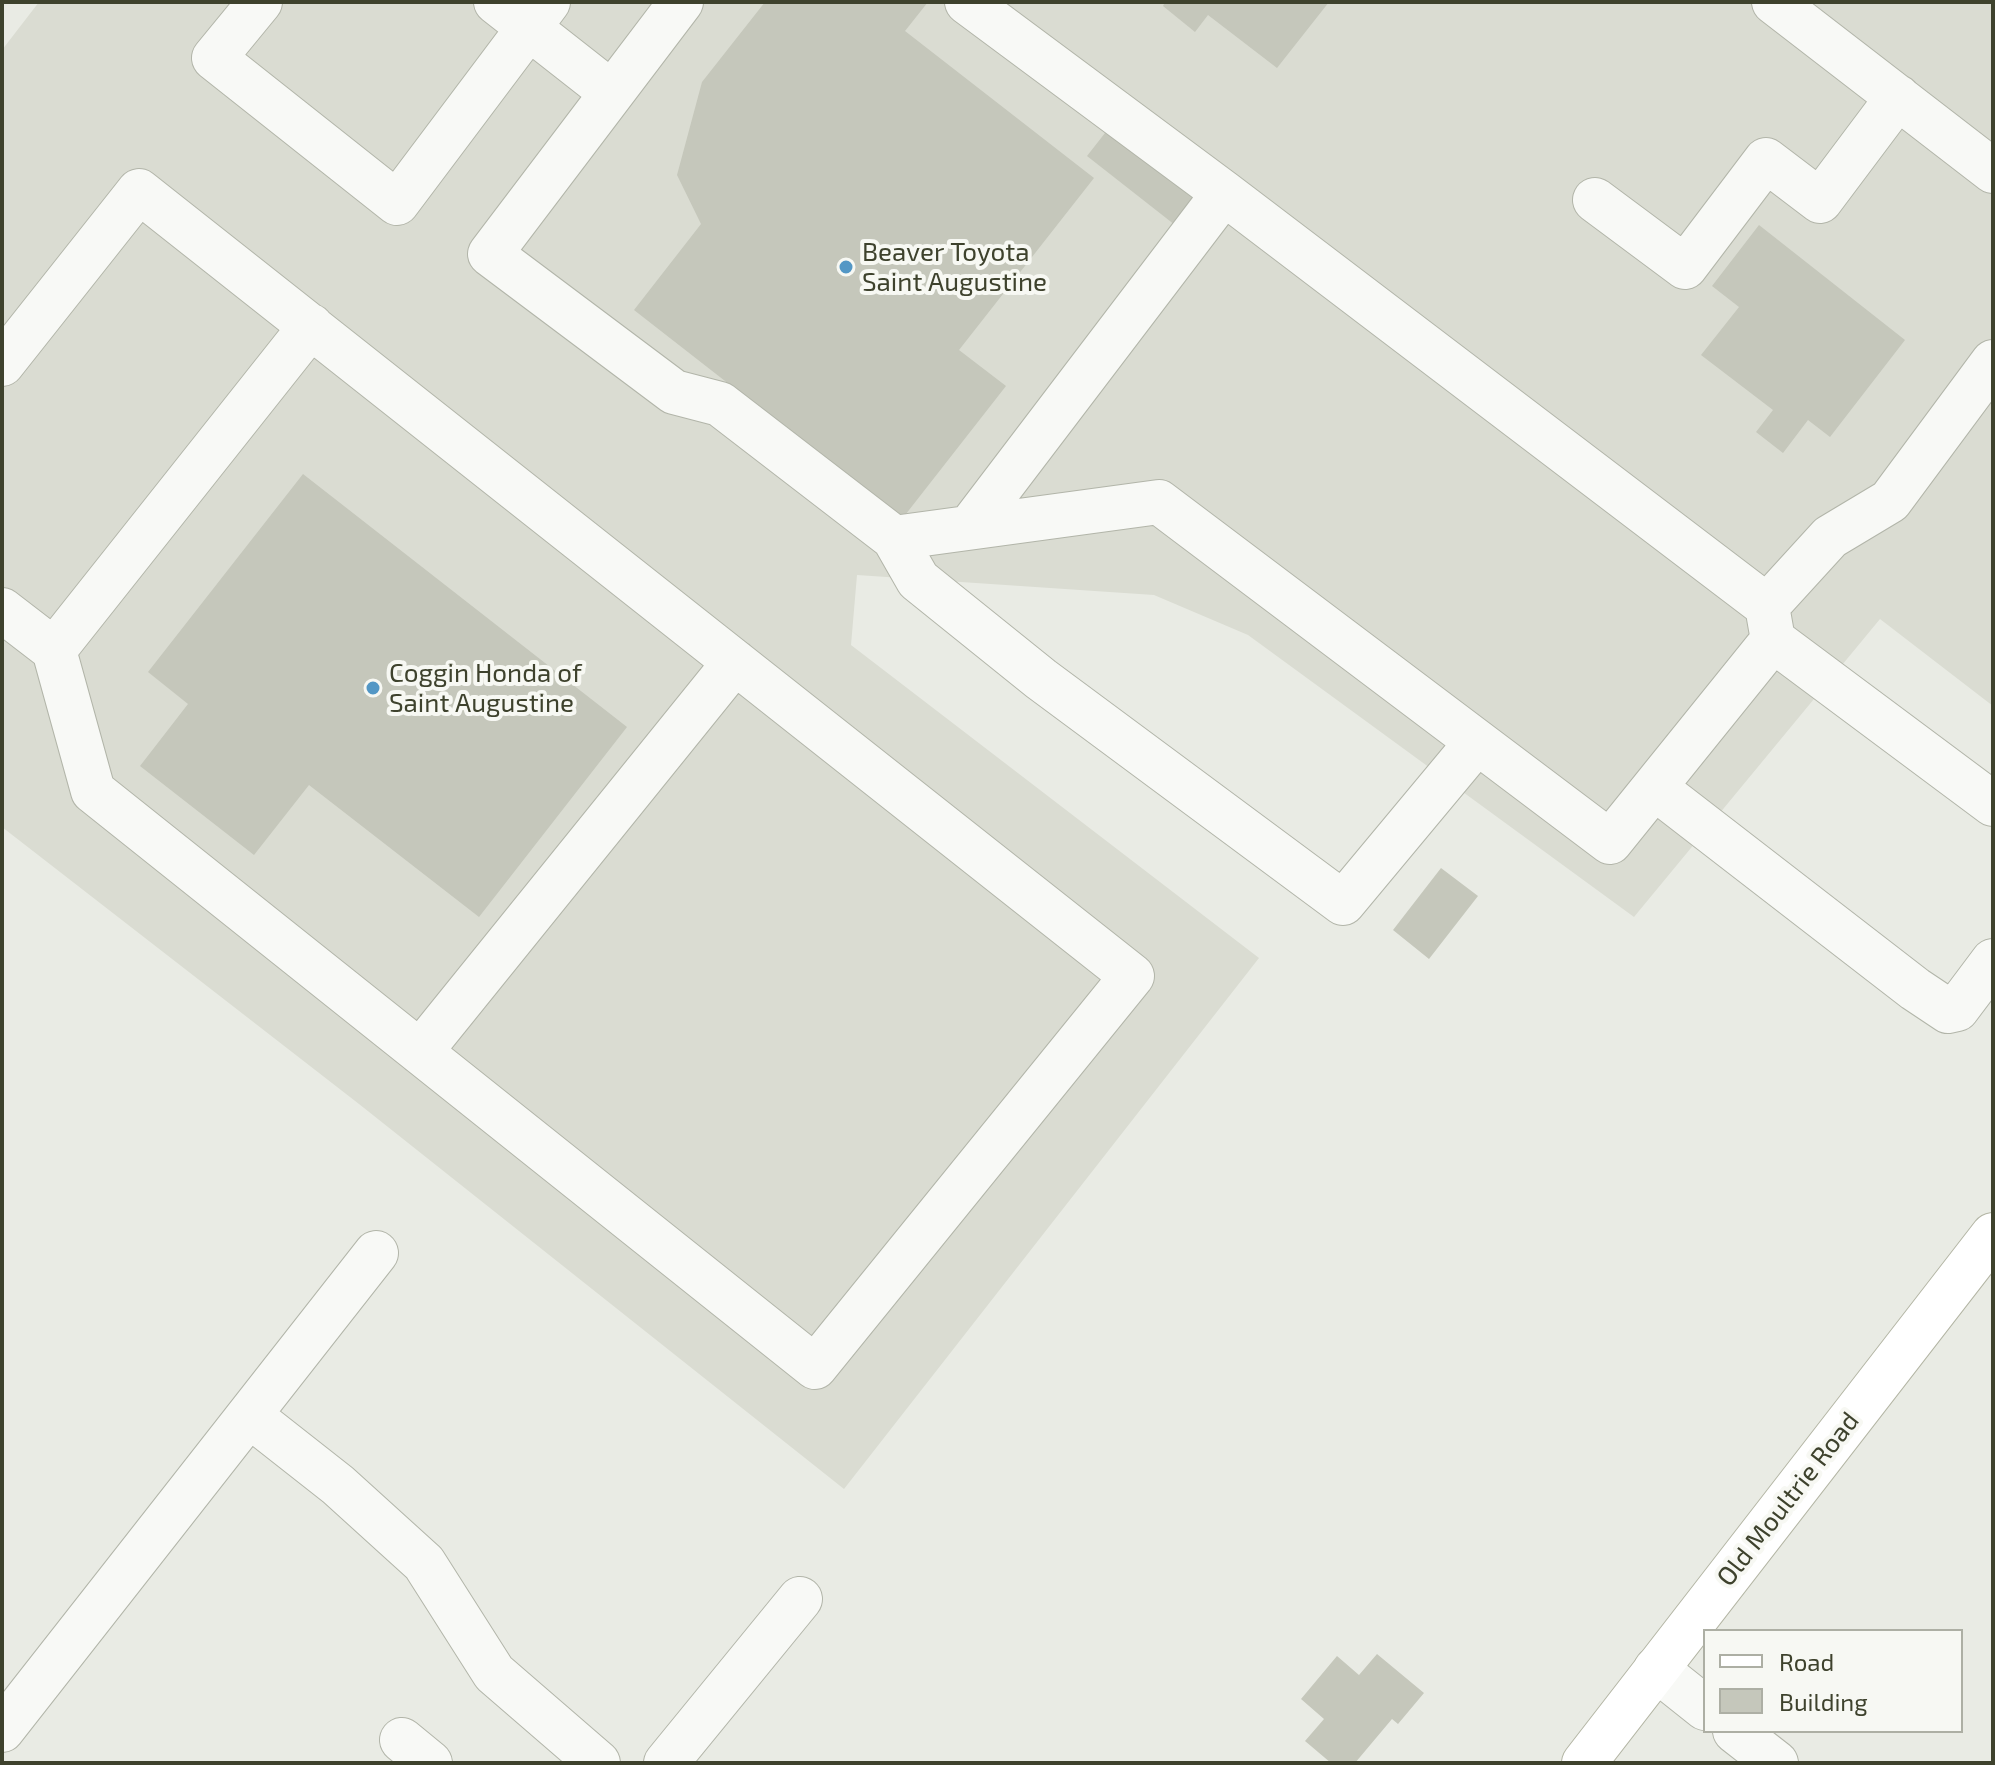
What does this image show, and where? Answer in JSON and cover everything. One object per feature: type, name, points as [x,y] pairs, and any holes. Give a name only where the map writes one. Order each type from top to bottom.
[{"type":"main road","name":"Old Moultrie Road","points":[[1584,1763],[1993,1235]]},
{"type":"street","points":[[260,2],[214,58],[397,203],[524,10],[612,93]]},
{"type":"street","points":[[681,2],[490,254],[674,392],[720,404],[894,538],[918,580],[1041,679],[1343,903],[1477,742]]},
{"type":"street","points":[[967,2],[1224,193],[1770,623],[1993,804]]},
{"type":"street","points":[[1774,2],[1993,171]]},
{"type":"street","points":[[1595,200],[1685,267],[1766,160],[1820,201],[1898,97]]},
{"type":"street","points":[[2,364],[139,191],[1132,976],[815,1367],[93,791],[54,650],[2,610]]},
{"type":"street","points":[[970,527],[1224,193]]},
{"type":"street","points":[[54,650],[311,326]]},
{"type":"street","points":[[894,538],[1159,502],[1610,842],[1655,788],[1830,537],[1890,501],[1993,362]]},
{"type":"street","points":[[420,1052],[735,662]]},
{"type":"street","points":[[1655,788],[1915,989],[1948,1011],[1957,1009],[1993,961]]},
{"type":"street","points":[[2,1730],[376,1253]]},
{"type":"street","points":[[249,1415],[338,1485],[424,1563],[494,1673],[598,1763]]},
{"type":"street","points":[[666,1763],[800,1599]]},
{"type":"street","points":[[1656,1669],[1703,1706]]},
{"type":"street","points":[[1738,1733],[1776,1763]]},
{"type":"shaded area","points":[[39,2],[1993,2],[1993,706],[1880,619],[1634,917],[1248,635],[1154,595],[857,575],[851,645],[1259,958],[844,1489],[359,1104],[2,827],[2,50]]},
{"type":"building","name":"Beaver Toyota Saint Augustine","points":[[765,2],[928,2],[905,31],[1094,178],[959,350],[1006,386],[902,519],[634,310],[701,224],[677,175],[702,82]]},
{"type":"building","points":[[1165,2],[1329,2],[1277,68],[1208,15],[1195,32],[1163,6]]},
{"type":"building","points":[[1116,119],[1204,188],[1175,225],[1087,156]]},
{"type":"building","points":[[1759,225],[1905,340],[1830,437],[1808,420],[1783,453],[1756,432],[1773,410],[1701,355],[1739,307],[1712,286]]},
{"type":"building","name":"Coggin Honda of Saint Augustine","points":[[303,474],[627,727],[479,917],[309,785],[254,855],[140,766],[188,704],[148,672]]},
{"type":"building","points":[[1441,868],[1478,896],[1429,959],[1393,930]]},
{"type":"building","points":[[1377,1654],[1424,1693],[1398,1724],[1392,1719],[1355,1763],[1331,1763],[1305,1741],[1324,1719],[1301,1699],[1337,1656],[1359,1675]]},
{"type":"place","name":"Beaver Toyota Saint Augustine","points":[[846,267]]},
{"type":"place","name":"Coggin Honda of Saint Augustine","points":[[373,688]]}]
